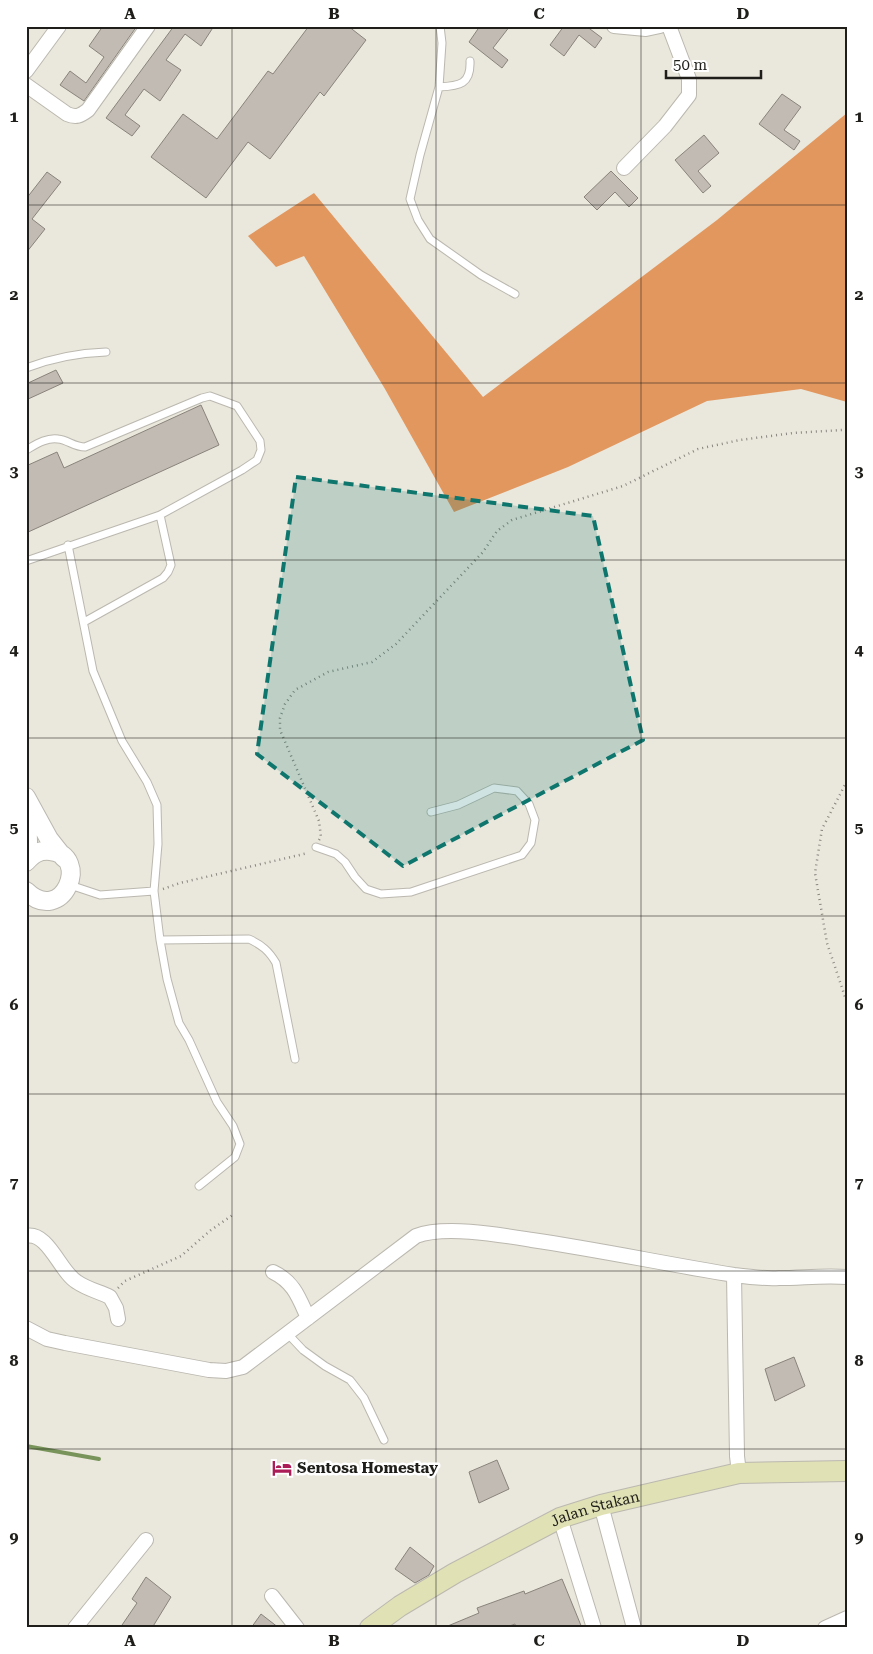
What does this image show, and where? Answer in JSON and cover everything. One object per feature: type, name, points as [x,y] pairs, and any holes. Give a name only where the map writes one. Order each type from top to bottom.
[{"type":"main road","name":"Jalan Stakan","points":[[370,1628],[400,1606],[455,1573],[560,1518],[601,1505],[739,1473],[847,1470]]},
{"type":"street","points":[[26,71],[59,26]]},
{"type":"street","points":[[26,85],[67,114],[80,116],[88,110],[148,26]]},
{"type":"street","points":[[614,26],[646,29],[660,26]]},
{"type":"street","points":[[624,168],[664,126],[689,95],[689,79],[668,26]]},
{"type":"street","points":[[26,851],[28,842],[27,799]]},
{"type":"street","points":[[26,906],[53,900],[62,895],[70,885],[71,875],[66,860],[49,840],[27,799]]},
{"type":"street","points":[[26,862],[41,851],[52,852],[66,860]]},
{"type":"street","points":[[26,891],[32,896],[46,901]]},
{"type":"street","points":[[26,1328],[47,1339],[210,1370],[226,1371],[243,1367],[416,1236],[425,1233],[473,1232],[516,1237],[601,1250],[734,1275],[780,1278],[830,1275],[847,1277]]},
{"type":"street","points":[[26,1236],[31,1235],[44,1241],[67,1274],[77,1282],[110,1297],[116,1308],[118,1319]]},
{"type":"street","points":[[273,1272],[283,1276],[290,1283],[308,1318]]},
{"type":"street","points":[[734,1275],[739,1473]]},
{"type":"street","points":[[601,1505],[634,1628]]},
{"type":"street","points":[[560,1518],[594,1628]]},
{"type":"street","points":[[75,1628],[146,1540]]},
{"type":"street","points":[[272,1596],[297,1628]]},
{"type":"street","points":[[825,1628],[847,1618]]},
{"type":"lane","points":[[440,26],[442,43],[439,86],[410,199],[418,220],[430,239],[481,275],[515,294]]},
{"type":"lane","points":[[439,86],[454,86],[466,80],[470,73],[470,61]]},
{"type":"lane","points":[[26,368],[47,360],[87,353],[106,352]]},
{"type":"lane","points":[[26,450],[49,439],[58,438],[78,447],[85,447],[210,396],[237,406],[260,440],[261,450],[257,460],[242,470],[160,515],[26,560]]},
{"type":"lane","points":[[84,622],[162,578],[168,572],[171,565],[160,515]]},
{"type":"lane","points":[[68,545],[93,671],[122,741],[147,782],[157,804],[158,844],[154,891],[167,979],[179,1023],[189,1040],[217,1102],[233,1126],[240,1144],[235,1157],[199,1186]]},
{"type":"lane","points":[[316,847],[336,854],[345,862],[366,889],[381,894],[411,892],[522,855],[531,843],[535,820],[529,804],[517,791],[494,788],[458,805],[431,812]]},
{"type":"lane","points":[[70,885],[100,895],[154,891]]},
{"type":"lane","points":[[160,940],[249,939],[268,950],[276,963],[295,1059]]},
{"type":"lane","points":[[287,1333],[303,1350],[325,1366],[350,1380],[364,1398],[384,1440]]},
{"type":"path","points":[[154,891],[180,883],[306,854],[316,847],[321,837],[319,821],[280,730],[280,718],[285,704],[296,690],[328,672],[372,662],[396,644],[483,552],[498,531],[512,520],[623,486],[698,449],[740,440],[793,433],[842,430],[847,432]]},
{"type":"path","points":[[847,782],[822,829],[815,873],[827,943],[847,1003]]},
{"type":"path","points":[[110,1297],[125,1282],[181,1256],[211,1230],[234,1214]]},
{"type":"highlighted area","points":[[296,477],[593,516],[643,740],[403,866],[257,754]]},
{"type":"shaded area","points":[[847,113],[847,402],[801,389],[707,401],[568,467],[454,512],[385,389],[304,256],[276,267],[248,236],[314,193],[483,397],[717,220]]},
{"type":"building","points":[[103,26],[137,26],[84,101],[60,85],[70,71],[86,83],[104,57],[89,46]]},
{"type":"building","points":[[174,26],[214,26],[201,46],[185,34],[166,60],[181,70],[160,101],[144,89],[125,115],[140,126],[132,136],[106,118]]},
{"type":"building","points":[[309,26],[348,26],[366,40],[324,96],[320,92],[270,159],[248,142],[206,198],[151,157],[183,114],[217,139],[268,71],[273,74]]},
{"type":"building","points":[[480,26],[510,26],[493,48],[508,60],[502,68],[469,42]]},
{"type":"building","points":[[564,26],[586,26],[602,38],[595,48],[579,35],[564,56],[550,45]]},
{"type":"building","points":[[782,94],[801,107],[784,130],[800,141],[794,150],[759,124]]},
{"type":"building","points":[[704,135],[719,153],[698,171],[711,186],[703,193],[675,160]]},
{"type":"building","points":[[611,171],[638,198],[629,207],[615,192],[597,210],[584,197]]},
{"type":"building","points":[[47,172],[61,182],[32,219],[45,229],[26,253],[26,199]]},
{"type":"building","points":[[56,370],[63,383],[26,400],[26,384]]},
{"type":"building","points":[[201,405],[219,445],[26,533],[26,466],[57,452],[64,468]]},
{"type":"building","points":[[794,1357],[805,1386],[775,1401],[765,1369]]},
{"type":"building","points":[[497,1460],[509,1489],[479,1503],[469,1472]]},
{"type":"building","points":[[410,1547],[434,1566],[429,1575],[415,1583],[395,1569]]},
{"type":"building","points":[[146,1577],[171,1597],[152,1628],[120,1628],[137,1603],[132,1599]]},
{"type":"building","points":[[562,1579],[582,1628],[516,1628],[515,1624],[504,1628],[443,1628],[479,1613],[477,1608],[524,1591],[525,1594]]},
{"type":"building","points":[[261,1614],[279,1628],[251,1628]]},
{"type":"waterway","points":[[26,1446],[99,1459]]},
{"type":"place","name":"Sentosa Homestay","points":[[282,1468]]}]
